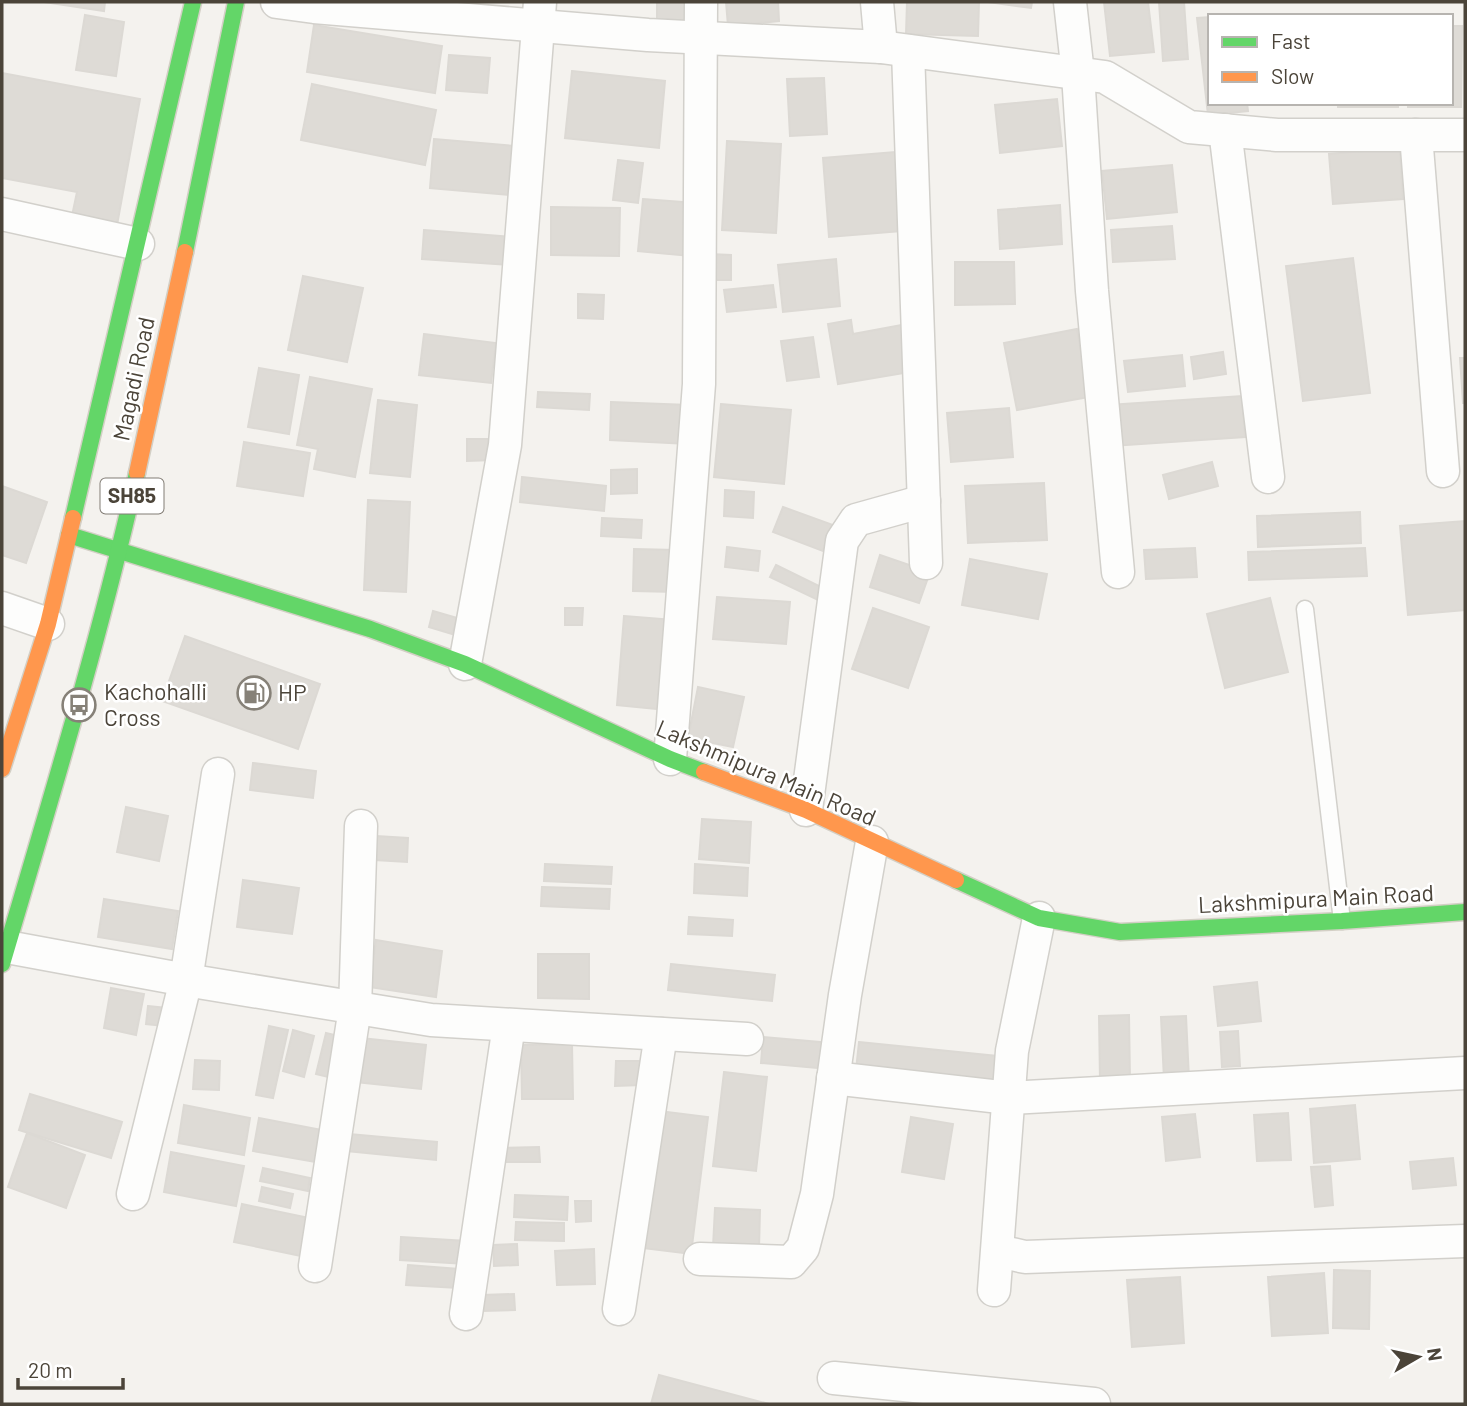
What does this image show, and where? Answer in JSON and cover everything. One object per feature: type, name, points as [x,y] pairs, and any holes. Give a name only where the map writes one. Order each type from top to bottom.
[{"type":"main road","name":"Magadi Road","points":[[2,769],[48,624],[192,2]]},
{"type":"main road","name":"Magadi Road","points":[[5,955],[79,705],[120,550],[185,254],[236,2]]},
{"type":"main road","name":"Lakshmipura Main Road","points":[[69,534],[370,629],[465,664],[670,758],[806,810],[1039,918],[1120,932],[1465,912]]},
{"type":"street","points":[[276,2],[314,7],[539,14],[700,38],[895,49],[1105,77],[1189,127],[1277,135],[1465,135]]},
{"type":"street","points":[[670,758],[699,384],[701,2]]},
{"type":"street","points":[[877,2],[895,49],[926,563]]},
{"type":"street","points":[[1070,2],[1078,74],[1091,291],[1118,572]]},
{"type":"street","points":[[465,664],[505,445],[539,14]]},
{"type":"street","points":[[1225,130],[1268,477]]},
{"type":"street","points":[[1416,135],[1443,471]]},
{"type":"street","points":[[2,214],[138,244]]},
{"type":"street","points":[[806,810],[842,541],[856,520],[924,501]]},
{"type":"street","points":[[2,608],[48,624]]},
{"type":"street","points":[[133,1194],[186,980],[218,774]]},
{"type":"street","points":[[314,1266],[355,1008],[361,826]]},
{"type":"street","points":[[700,1259],[791,1262],[803,1248],[817,1194],[872,842]]},
{"type":"street","points":[[994,1290],[1012,1051],[1039,918]]},
{"type":"street","points":[[5,955],[186,980],[431,1020],[747,1039]]},
{"type":"street","points":[[466,1314],[509,1025]]},
{"type":"street","points":[[619,1309],[661,1034]]},
{"type":"street","points":[[833,1078],[1009,1098],[1465,1073]]},
{"type":"street","points":[[998,1251],[1025,1258],[1465,1241]]},
{"type":"street","points":[[834,1378],[984,1399],[1094,1404]]},
{"type":"lane","points":[[1305,610],[1342,921]]},
{"type":"building","points":[[44,2],[105,2],[104,11]]},
{"type":"building","points":[[657,2],[691,2],[691,22],[657,22]]},
{"type":"building","points":[[726,2],[778,2],[779,21],[728,26]]},
{"type":"building","points":[[907,2],[979,2],[978,36],[906,34]]},
{"type":"building","points":[[988,2],[1032,2],[1031,8]]},
{"type":"building","points":[[1104,2],[1148,2],[1154,52],[1110,56]]},
{"type":"building","points":[[1159,2],[1184,2],[1188,59],[1163,61]]},
{"type":"building","points":[[85,15],[124,22],[116,76],[76,70]]},
{"type":"building","points":[[1208,17],[1208,105],[1247,105],[1248,111],[1208,115],[1197,18]]},
{"type":"building","points":[[314,25],[442,46],[435,93],[307,72]]},
{"type":"building","points":[[1453,26],[1462,26],[1461,107],[1408,107],[1453,105]]},
{"type":"building","points":[[449,55],[490,58],[487,93],[446,90]]},
{"type":"building","points":[[572,71],[665,81],[659,148],[565,138]]},
{"type":"building","points":[[2,73],[140,99],[117,225],[72,216],[77,192],[2,178]]},
{"type":"building","points":[[824,78],[827,134],[790,136],[787,79]]},
{"type":"building","points":[[312,84],[436,110],[425,165],[301,140]]},
{"type":"building","points":[[1057,99],[1062,146],[1000,153],[995,105]]},
{"type":"building","points":[[1338,105],[1398,105],[1398,107]]},
{"type":"building","points":[[434,139],[515,146],[511,195],[430,188]]},
{"type":"building","points":[[727,141],[781,144],[776,233],[722,230]]},
{"type":"building","points":[[1400,148],[1403,199],[1333,204],[1329,154]]},
{"type":"building","points":[[895,152],[901,231],[829,237],[823,158]]},
{"type":"building","points":[[618,160],[643,163],[638,203],[613,200]]},
{"type":"building","points":[[1172,165],[1177,212],[1107,219],[1102,171]]},
{"type":"building","points":[[643,199],[695,203],[690,256],[638,251]]},
{"type":"building","points":[[1060,205],[1062,244],[1000,249],[998,210]]},
{"type":"building","points":[[551,207],[620,208],[619,256],[551,255]]},
{"type":"building","points":[[1172,226],[1175,259],[1113,262],[1111,230]]},
{"type":"building","points":[[424,230],[513,237],[511,265],[422,259]]},
{"type":"building","points":[[709,254],[731,255],[731,280],[709,280]]},
{"type":"building","points":[[1353,258],[1370,393],[1303,401],[1286,266]]},
{"type":"building","points":[[836,259],[840,306],[783,312],[778,265]]},
{"type":"building","points":[[955,262],[1014,262],[1015,304],[955,305]]},
{"type":"building","points":[[303,276],[363,288],[347,362],[288,350]]},
{"type":"building","points":[[773,285],[776,307],[727,312],[724,290]]},
{"type":"building","points":[[578,294],[604,295],[603,319],[578,318]]},
{"type":"building","points":[[851,320],[853,334],[902,325],[910,372],[838,384],[828,324]]},
{"type":"building","points":[[1077,329],[1089,397],[1017,410],[1004,343]]},
{"type":"building","points":[[424,334],[496,343],[491,383],[419,375]]},
{"type":"building","points":[[813,337],[819,377],[787,381],[781,341]]},
{"type":"building","points":[[1223,352],[1226,374],[1194,379],[1191,357]]},
{"type":"building","points":[[1182,355],[1185,386],[1128,392],[1124,361]]},
{"type":"building","points":[[1460,358],[1465,358],[1465,403],[1463,403]]},
{"type":"building","points":[[259,368],[299,375],[289,434],[248,427]]},
{"type":"building","points":[[310,377],[372,389],[355,477],[314,469],[318,449],[297,445]]},
{"type":"building","points":[[538,392],[590,394],[589,410],[537,407]]},
{"type":"building","points":[[1242,396],[1245,437],[1112,446],[1109,405]]},
{"type":"building","points":[[378,400],[417,405],[410,477],[370,473]]},
{"type":"building","points":[[611,402],[689,405],[688,444],[610,440]]},
{"type":"building","points":[[721,404],[791,410],[784,484],[714,477]]},
{"type":"building","points":[[1009,408],[1013,457],[951,462],[947,413]]},
{"type":"building","points":[[467,439],[493,439],[494,460],[467,461]]},
{"type":"building","points":[[244,442],[310,453],[303,496],[237,486]]},
{"type":"building","points":[[1212,462],[1218,486],[1169,499],[1163,475]]},
{"type":"building","points":[[637,469],[637,493],[611,494],[611,470]]},
{"type":"building","points":[[522,477],[606,486],[604,511],[520,502]]},
{"type":"building","points":[[1044,483],[1047,540],[968,543],[965,486]]},
{"type":"building","points":[[2,486],[47,502],[26,563],[2,555]]},
{"type":"building","points":[[725,490],[754,492],[753,518],[724,516]]},
{"type":"building","points":[[368,500],[410,502],[406,592],[364,590]]},
{"type":"building","points":[[783,507],[833,525],[823,551],[773,532]]},
{"type":"building","points":[[1360,512],[1361,543],[1258,547],[1257,516]]},
{"type":"building","points":[[602,518],[642,520],[641,538],[601,536]]},
{"type":"building","points":[[1465,521],[1465,610],[1408,615],[1400,526]]},
{"type":"building","points":[[727,547],[760,551],[758,571],[725,567]]},
{"type":"building","points":[[1195,548],[1197,577],[1146,579],[1144,550]]},
{"type":"building","points":[[1365,548],[1367,576],[1249,580],[1248,552]]},
{"type":"building","points":[[634,549],[676,550],[676,592],[633,591]]},
{"type":"building","points":[[880,555],[930,572],[919,603],[870,587]]},
{"type":"building","points":[[970,559],[1047,574],[1038,619],[962,605]]},
{"type":"building","points":[[776,565],[823,588],[818,600],[770,577]]},
{"type":"building","points":[[717,597],[790,602],[786,644],[713,639]]},
{"type":"building","points":[[1270,598],[1288,672],[1225,688],[1207,614]]},
{"type":"building","points":[[565,608],[583,608],[582,625],[565,625]]},
{"type":"building","points":[[873,608],[929,627],[908,688],[852,669]]},
{"type":"building","points":[[433,611],[457,618],[452,634],[429,627]]},
{"type":"building","points":[[624,616],[673,620],[666,710],[617,705]]},
{"type":"building","points":[[185,636],[320,684],[298,749],[162,701]]},
{"type":"building","points":[[698,687],[744,697],[733,747],[688,738]]},
{"type":"building","points":[[253,763],[316,771],[313,798],[250,790]]},
{"type":"building","points":[[126,807],[168,816],[159,861],[117,852]]},
{"type":"building","points":[[702,819],[751,822],[749,863],[699,859]]},
{"type":"building","points":[[376,836],[408,838],[407,862],[375,860]]},
{"type":"building","points":[[545,864],[612,867],[611,884],[544,881]]},
{"type":"building","points":[[695,864],[748,868],[747,896],[694,893]]},
{"type":"building","points":[[243,880],[299,888],[292,934],[237,927]]},
{"type":"building","points":[[542,887],[610,889],[609,909],[541,906]]},
{"type":"building","points":[[104,899],[178,911],[172,949],[98,937]]},
{"type":"building","points":[[689,917],[733,920],[732,936],[688,934]]},
{"type":"building","points":[[376,940],[442,951],[436,997],[369,987]]},
{"type":"building","points":[[538,954],[589,954],[589,999],[538,998]]},
{"type":"building","points":[[671,964],[775,975],[772,1001],[668,990]]},
{"type":"building","points":[[1257,982],[1261,1021],[1218,1026],[1214,987]]},
{"type":"building","points":[[111,988],[144,994],[136,1035],[104,1028]]},
{"type":"building","points":[[148,1006],[176,1009],[174,1027],[146,1024]]},
{"type":"building","points":[[1129,1015],[1130,1081],[1100,1081],[1099,1016]]},
{"type":"building","points":[[1186,1016],[1189,1079],[1164,1080],[1161,1017]]},
{"type":"building","points":[[269,1026],[288,1030],[273,1098],[256,1095]]},
{"type":"building","points":[[293,1030],[314,1036],[304,1077],[283,1071]]},
{"type":"building","points":[[1238,1031],[1240,1066],[1222,1067],[1220,1032]]},
{"type":"building","points":[[326,1033],[347,1038],[337,1079],[316,1074]]},
{"type":"building","points":[[763,1037],[831,1043],[828,1069],[761,1063]]},
{"type":"building","points":[[361,1038],[426,1045],[421,1089],[356,1082]]},
{"type":"building","points":[[859,1042],[997,1056],[994,1084],[856,1070]]},
{"type":"building","points":[[572,1044],[573,1099],[522,1099],[521,1045]]},
{"type":"building","points":[[195,1060],[220,1061],[219,1090],[193,1089]]},
{"type":"building","points":[[616,1061],[642,1061],[642,1085],[615,1086]]},
{"type":"building","points":[[724,1072],[767,1077],[756,1171],[713,1166]]},
{"type":"building","points":[[30,1094],[122,1122],[111,1158],[19,1130]]},
{"type":"building","points":[[184,1105],[250,1118],[244,1155],[178,1143]]},
{"type":"building","points":[[1355,1105],[1360,1159],[1314,1163],[1310,1109]]},
{"type":"building","points":[[659,1111],[708,1117],[691,1254],[642,1248]]},
{"type":"building","points":[[1288,1113],[1291,1160],[1257,1161],[1254,1115]]},
{"type":"building","points":[[1195,1114],[1200,1157],[1166,1161],[1162,1117]]},
{"type":"building","points":[[911,1117],[953,1124],[944,1179],[902,1172]]},
{"type":"building","points":[[259,1118],[322,1130],[316,1162],[253,1151]]},
{"type":"building","points":[[27,1133],[85,1155],[66,1208],[8,1187]]},
{"type":"building","points":[[349,1134],[437,1142],[436,1160],[347,1151]]},
{"type":"building","points":[[539,1147],[540,1162],[499,1162],[499,1148]]},
{"type":"building","points":[[171,1152],[244,1166],[236,1206],[164,1192]]},
{"type":"building","points":[[1453,1158],[1456,1185],[1413,1189],[1410,1162]]},
{"type":"building","points":[[1330,1166],[1333,1205],[1315,1207],[1311,1167]]},
{"type":"building","points":[[263,1168],[310,1178],[308,1191],[260,1181]]},
{"type":"building","points":[[262,1187],[293,1194],[290,1208],[259,1201]]},
{"type":"building","points":[[515,1195],[568,1197],[567,1220],[514,1217]]},
{"type":"building","points":[[575,1201],[591,1201],[591,1221],[576,1222]]},
{"type":"building","points":[[242,1204],[314,1219],[306,1257],[234,1242]]},
{"type":"building","points":[[715,1208],[760,1210],[759,1249],[713,1247]]},
{"type":"building","points":[[516,1222],[564,1223],[564,1241],[515,1240]]},
{"type":"building","points":[[401,1237],[467,1241],[466,1264],[400,1260]]},
{"type":"building","points":[[517,1244],[518,1265],[494,1266],[493,1245]]},
{"type":"building","points":[[594,1249],[595,1284],[557,1285],[555,1251]]},
{"type":"building","points":[[408,1265],[459,1269],[458,1288],[406,1285]]},
{"type":"building","points":[[1334,1270],[1370,1271],[1369,1329],[1333,1328]]},
{"type":"building","points":[[1324,1273],[1328,1333],[1272,1336],[1268,1277]]},
{"type":"building","points":[[1180,1277],[1184,1343],[1132,1347],[1127,1280]]},
{"type":"building","points":[[514,1294],[515,1310],[483,1311],[482,1295]]},
{"type":"building","points":[[659,1375],[769,1404],[651,1404]]},
{"type":"traffic: fast","points":[[73,518],[193,2]]},
{"type":"traffic: fast","points":[[185,252],[236,2]]},
{"type":"traffic: fast","points":[[2,964],[91,658],[137,473]]},
{"type":"traffic: fast","points":[[69,535],[370,629],[465,664],[670,759],[704,772]]},
{"type":"traffic: fast","points":[[956,880],[1039,918],[1120,932],[1465,912]]},
{"type":"traffic: slow","points":[[137,473],[185,252]]},
{"type":"traffic: slow","points":[[2,769],[48,624],[73,518]]},
{"type":"traffic: slow","points":[[704,772],[806,810],[956,880]]},
{"type":"place","name":"HP","points":[[254,693]]},
{"type":"place","name":"Kachohalli Cross","points":[[79,705]]}]
